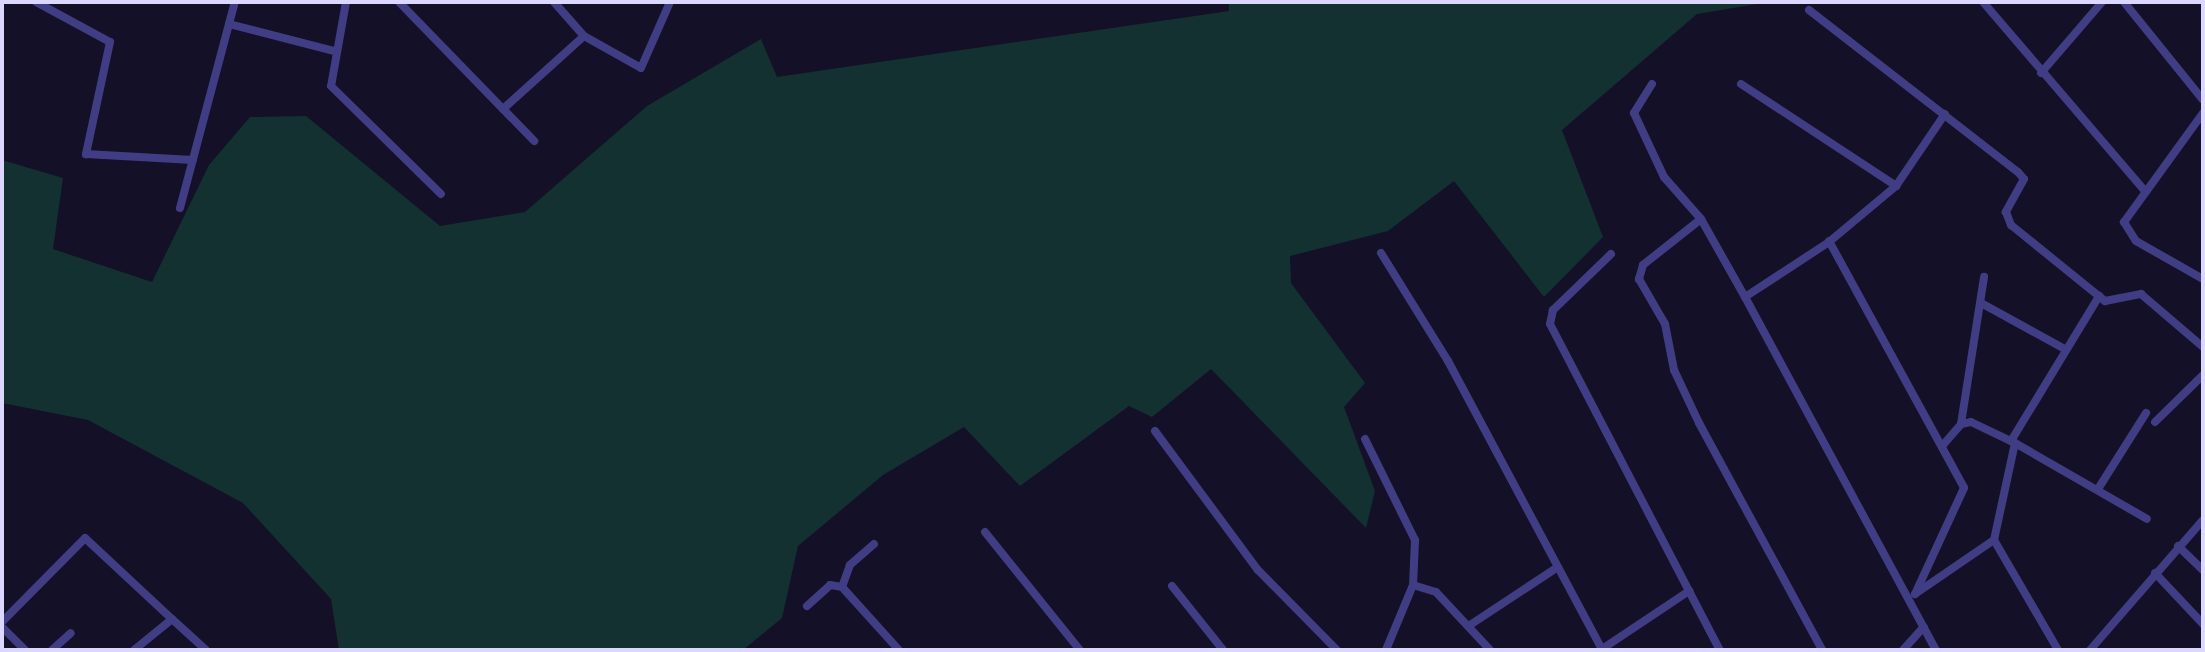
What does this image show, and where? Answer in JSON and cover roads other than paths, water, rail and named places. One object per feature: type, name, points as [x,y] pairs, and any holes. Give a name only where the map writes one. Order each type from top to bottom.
[{"type":"street","points":[[36,2],[110,42],[86,154],[193,160]]},
{"type":"street","points":[[180,208],[235,2]]},
{"type":"street","points":[[346,2],[334,51],[331,86],[441,194]]},
{"type":"street","points":[[399,2],[534,141]]},
{"type":"street","points":[[554,2],[584,36],[641,68],[670,2]]},
{"type":"street","points":[[1983,2],[2146,192]]},
{"type":"street","points":[[2041,73],[2102,2]]},
{"type":"street","points":[[2124,2],[2203,100]]},
{"type":"street","points":[[1809,10],[2024,179],[2006,212],[2011,225],[2099,296],[2114,304],[2134,293],[2147,297],[2203,347]]},
{"type":"street","points":[[229,24],[334,51]]},
{"type":"street","points":[[503,109],[584,36]]},
{"type":"street","points":[[1652,84],[1635,105],[1636,118],[1670,188],[1701,219],[1936,650]]},
{"type":"street","points":[[1741,84],[1896,186]]},
{"type":"street","points":[[2203,113],[2146,192],[2124,229],[2203,279]]},
{"type":"street","points":[[1745,297],[1829,241],[1896,186],[1945,114]]},
{"type":"street","points":[[1701,219],[1643,265],[1639,279],[1665,324],[1674,370],[1699,423],[1822,650]]},
{"type":"street","points":[[1829,241],[1964,488],[1909,602]]},
{"type":"street","points":[[1381,253],[1602,649],[1689,591]]},
{"type":"street","points":[[1611,254],[1553,310],[1550,324],[1720,650]]},
{"type":"street","points":[[1943,445],[1961,424],[1984,277]]},
{"type":"street","points":[[2058,650],[1994,540],[2013,442],[2063,348],[2099,296]]},
{"type":"street","points":[[1981,303],[2063,348]]},
{"type":"street","points":[[2155,422],[2203,375]]},
{"type":"street","points":[[2098,489],[2146,413]]},
{"type":"street","points":[[1961,424],[1971,422],[2013,442],[2147,519]]},
{"type":"street","points":[[1155,431],[1258,570],[1337,650]]},
{"type":"street","points":[[1365,439],[1415,540],[1413,585],[1386,650]]},
{"type":"street","points":[[2090,650],[2203,520]]},
{"type":"street","points":[[985,532],[1080,650]]},
{"type":"street","points":[[25,650],[2,625],[85,538],[206,650]]},
{"type":"street","points":[[1915,594],[1994,540]]},
{"type":"street","points":[[842,587],[850,565],[874,544]]},
{"type":"street","points":[[2178,546],[2203,570]]},
{"type":"street","points":[[1470,625],[1558,567]]},
{"type":"street","points":[[2155,573],[2203,624]]},
{"type":"street","points":[[807,606],[830,585],[842,587],[899,650]]},
{"type":"street","points":[[1413,585],[1436,592],[1490,650]]},
{"type":"street","points":[[1172,586],[1223,650]]},
{"type":"street","points":[[134,650],[172,619]]},
{"type":"street","points":[[1903,650],[1924,627]]},
{"type":"street","points":[[52,650],[71,633]]}]
